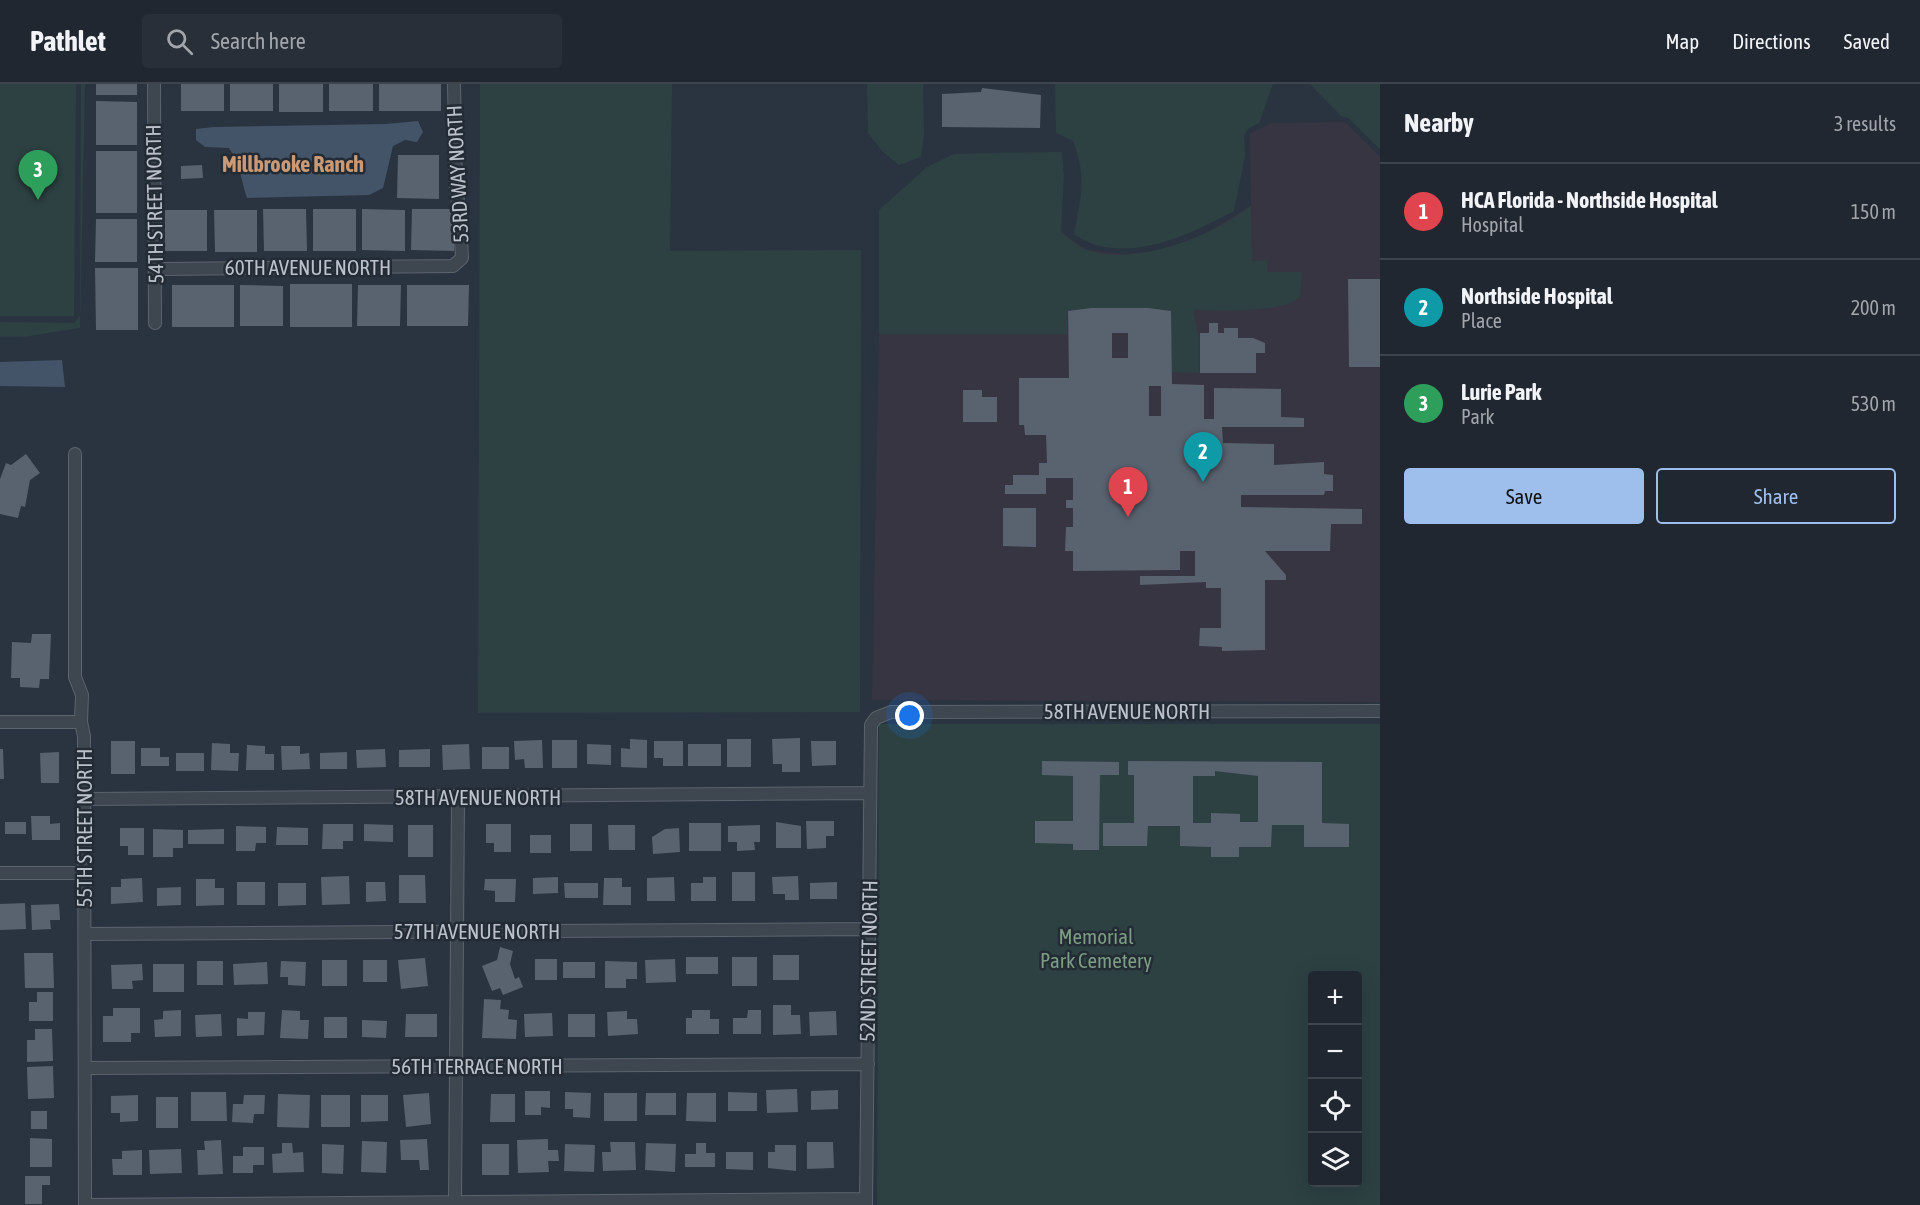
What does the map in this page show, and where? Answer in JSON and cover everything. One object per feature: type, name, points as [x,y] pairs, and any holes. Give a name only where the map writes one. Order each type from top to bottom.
[{"type":"street","name":"54TH STREET NORTH","points":[[154,84],[155,323]]},
{"type":"street","name":"53RD WAY NORTH","points":[[454,84],[456,187],[462,258],[459,262]]},
{"type":"street","name":"60TH AVENUE NORTH","points":[[156,266],[164,269],[447,268],[459,262]]},
{"type":"street","name":"55TH STREET NORTH","points":[[75,453],[75,677],[82,695],[85,799],[83,873],[86,934],[85,1205]]},
{"type":"street","name":"58TH AVENUE NORTH","points":[[876,718],[891,712],[1380,711]]},
{"type":"street","name":"52ND STREET NORTH","points":[[866,1202],[871,725],[876,718]]},
{"type":"street","points":[[0,722],[81,722]]},
{"type":"street","name":"58TH AVENUE NORTH","points":[[85,799],[458,798],[870,793]]},
{"type":"street","points":[[455,1203],[458,798]]},
{"type":"street","points":[[0,873],[83,873]]},
{"type":"street","name":"57TH AVENUE NORTH","points":[[86,934],[869,929]]},
{"type":"street","name":"56TH TERRACE NORTH","points":[[86,1068],[867,1064]]},
{"type":"street","points":[[85,1205],[866,1202]]},
{"type":"shaded area","points":[[1345,122],[1380,157],[1380,702],[872,700],[879,334],[896,258],[1061,232],[1087,250],[1123,254],[1164,250],[1204,234],[1251,206],[1250,134],[1271,123]]},
{"type":"green space","points":[[0,84],[76,84],[74,316],[0,316]]},
{"type":"green space","points":[[81,84],[85,84],[80,328],[23,337],[0,337],[0,322],[74,323],[80,316]]},
{"type":"green space","points":[[480,84],[672,84],[670,251],[861,250],[860,712],[478,713]]},
{"type":"green space","points":[[867,84],[923,84],[924,134],[921,157],[899,165],[882,151],[868,133]]},
{"type":"green space","points":[[1055,84],[1273,84],[1259,123],[1248,129],[1244,135],[1245,156],[1234,211],[1176,238],[1134,248],[1113,248],[1093,244],[1074,234],[1081,187],[1080,165],[1073,141],[1056,133]]},
{"type":"green space","points":[[1310,84],[1380,84],[1380,149],[1348,118],[1341,116]]},
{"type":"green space","points":[[1062,152],[1064,176],[1061,232],[1080,247],[1107,254],[1128,255],[1173,246],[1216,228],[1251,206],[1252,261],[1267,260],[1267,272],[1302,272],[1300,297],[1280,306],[1265,308],[1233,311],[1193,310],[1199,339],[1199,373],[1168,372],[1168,311],[1089,309],[1067,311],[1067,334],[879,334],[879,210],[927,167],[954,154]]},
{"type":"green space","name":"Memorial Park Cemetery","points":[[879,724],[1380,724],[1380,1205],[877,1205]]},
{"type":"water","points":[[418,121],[423,132],[417,142],[405,140],[393,146],[383,188],[369,195],[247,198],[238,166],[229,148],[205,147],[196,140],[196,129],[214,127],[386,124]]},
{"type":"water","points":[[62,360],[65,387],[0,386],[0,362]]},
{"type":"building","points":[[96,84],[137,84],[137,95],[96,95]]},
{"type":"building","points":[[181,84],[224,84],[224,111],[181,111]]},
{"type":"building","points":[[230,84],[273,84],[273,111],[230,111]]},
{"type":"building","points":[[279,84],[323,84],[323,112],[279,112]]},
{"type":"building","points":[[329,84],[373,84],[373,111],[329,111]]},
{"type":"building","points":[[379,84],[441,84],[441,111],[379,111]]},
{"type":"building","points":[[982,88],[1041,95],[1040,128],[942,127],[942,94],[981,92]]},
{"type":"building","points":[[96,101],[137,102],[137,145],[96,145]]},
{"type":"building","points":[[96,151],[137,151],[137,213],[96,213]]},
{"type":"building","points":[[398,155],[439,155],[439,199],[397,198]]},
{"type":"building","points":[[202,165],[203,178],[181,179],[181,166]]},
{"type":"building","points":[[263,209],[306,209],[307,251],[264,251]]},
{"type":"building","points":[[313,209],[356,209],[356,251],[313,251]]},
{"type":"building","points":[[362,209],[405,210],[405,251],[362,250]]},
{"type":"building","points":[[412,209],[455,209],[454,251],[411,250]]},
{"type":"building","points":[[165,210],[207,210],[207,251],[165,251]]},
{"type":"building","points":[[214,210],[257,210],[257,252],[215,252]]},
{"type":"building","points":[[96,219],[137,219],[137,262],[95,262]]},
{"type":"building","points":[[95,268],[138,268],[138,330],[96,330]]},
{"type":"building","points":[[1348,279],[1380,279],[1380,367],[1349,367]]},
{"type":"building","points":[[290,284],[352,284],[352,327],[290,327]]},
{"type":"building","points":[[172,285],[234,285],[234,327],[172,327]]},
{"type":"building","points":[[240,285],[283,286],[283,326],[240,326]]},
{"type":"building","points":[[358,285],[401,285],[400,326],[357,326]]},
{"type":"building","points":[[407,285],[469,285],[468,326],[407,326]]},
{"type":"building","points":[[1091,308],[1148,308],[1171,311],[1172,384],[1204,385],[1204,419],[1214,419],[1214,388],[1281,389],[1281,417],[1304,418],[1304,427],[1222,427],[1223,443],[1274,444],[1274,465],[1324,462],[1324,474],[1333,475],[1333,491],[1325,491],[1324,495],[1241,495],[1241,507],[1362,509],[1362,524],[1331,524],[1330,551],[1265,551],[1286,575],[1286,580],[1265,580],[1265,650],[1222,651],[1222,647],[1199,646],[1200,628],[1221,628],[1221,588],[1206,588],[1206,582],[1140,585],[1140,576],[1195,576],[1195,551],[1180,551],[1180,570],[1073,571],[1073,551],[1065,551],[1066,527],[1073,527],[1073,508],[1066,508],[1066,500],[1073,500],[1073,478],[1046,478],[1046,494],[1005,494],[1005,485],[1013,485],[1013,475],[1039,475],[1039,463],[1047,463],[1046,435],[1025,435],[1024,425],[1019,425],[1019,378],[1069,378],[1068,311]],"holes":[[[1112,333],[1128,333],[1128,358],[1112,358]],[[1149,386],[1161,386],[1161,416],[1149,416]]]},
{"type":"building","points":[[1209,323],[1218,323],[1218,333],[1224,333],[1224,328],[1238,328],[1238,338],[1253,338],[1265,343],[1265,353],[1256,353],[1256,373],[1200,373],[1200,333],[1209,333]]},
{"type":"building","points":[[963,390],[982,390],[982,397],[997,397],[997,422],[963,422]]},
{"type":"building","points":[[26,454],[40,473],[30,480],[25,507],[21,506],[18,518],[0,514],[0,479],[6,463],[11,465]]},
{"type":"building","points":[[1003,508],[1036,508],[1036,547],[1003,546]]},
{"type":"building","points":[[32,634],[51,634],[49,679],[40,679],[39,688],[20,687],[20,678],[11,678],[12,642],[31,643]]},
{"type":"building","points":[[800,738],[800,772],[782,772],[782,764],[773,764],[772,739]]},
{"type":"building","points":[[630,739],[647,740],[647,768],[621,767],[621,748],[630,749]]},
{"type":"building","points":[[727,739],[751,739],[751,767],[727,767]]},
{"type":"building","points":[[542,740],[543,768],[525,768],[524,759],[515,760],[514,741]]},
{"type":"building","points":[[552,740],[577,740],[577,768],[552,768]]},
{"type":"building","points":[[111,741],[135,741],[135,774],[111,774]]},
{"type":"building","points":[[654,741],[683,741],[683,766],[663,766],[663,758],[654,758]]},
{"type":"building","points":[[811,741],[836,741],[836,765],[812,766]]},
{"type":"building","points":[[212,743],[230,744],[230,753],[239,753],[238,771],[211,770]]},
{"type":"building","points":[[469,744],[470,769],[443,770],[442,745]]},
{"type":"building","points":[[587,744],[611,745],[611,765],[587,764]]},
{"type":"building","points":[[688,744],[721,744],[721,766],[688,766]]},
{"type":"building","points":[[247,745],[265,746],[265,754],[274,754],[274,770],[246,770]]},
{"type":"building","points":[[281,746],[300,746],[300,754],[309,753],[310,769],[282,770]]},
{"type":"building","points":[[482,747],[509,747],[509,769],[482,769]]},
{"type":"building","points":[[141,748],[160,748],[160,757],[169,757],[169,766],[141,766]]},
{"type":"building","points":[[0,749],[3,749],[4,779],[0,779]]},
{"type":"building","points":[[385,749],[386,767],[357,768],[356,750]]},
{"type":"building","points":[[430,749],[430,767],[399,767],[399,750]]},
{"type":"building","points":[[59,752],[59,783],[41,783],[40,753]]},
{"type":"building","points":[[347,752],[347,769],[320,769],[320,753]]},
{"type":"building","points":[[176,753],[204,753],[204,771],[176,771]]},
{"type":"building","points":[[1042,761],[1119,762],[1119,775],[1100,775],[1099,850],[1073,850],[1073,844],[1035,843],[1035,821],[1073,821],[1073,776],[1042,775]]},
{"type":"building","points":[[1128,761],[1322,762],[1322,823],[1349,824],[1349,847],[1304,847],[1304,825],[1272,825],[1271,847],[1239,847],[1239,857],[1211,857],[1211,847],[1180,846],[1180,826],[1148,826],[1147,846],[1103,846],[1103,823],[1134,823],[1134,775],[1128,775]],"holes":[[[1215,771],[1258,776],[1258,822],[1240,822],[1240,814],[1211,813],[1211,823],[1193,823],[1193,776],[1215,776]]]},
{"type":"building","points":[[31,816],[50,816],[50,824],[60,823],[60,840],[32,840]]},
{"type":"building","points":[[806,821],[834,821],[834,836],[826,836],[826,848],[807,849]]},
{"type":"building","points":[[5,822],[26,822],[26,834],[5,834]]},
{"type":"building","points":[[776,822],[801,826],[801,848],[776,848]]},
{"type":"building","points":[[689,823],[721,823],[721,851],[689,851]]},
{"type":"building","points":[[323,824],[353,824],[353,841],[343,841],[343,849],[322,849]]},
{"type":"building","points":[[364,824],[393,825],[393,842],[364,841]]},
{"type":"building","points":[[486,824],[511,824],[511,852],[494,852],[494,843],[486,843]]},
{"type":"building","points":[[570,824],[592,824],[592,851],[570,851]]},
{"type":"building","points":[[408,825],[433,825],[433,857],[408,857]]},
{"type":"building","points":[[608,825],[635,825],[635,850],[609,850]]},
{"type":"building","points":[[760,825],[760,842],[754,842],[755,850],[737,851],[737,842],[728,842],[728,826]]},
{"type":"building","points":[[236,826],[266,827],[266,843],[256,843],[255,851],[236,851]]},
{"type":"building","points":[[277,827],[308,828],[308,845],[276,845]]},
{"type":"building","points":[[120,828],[144,828],[144,855],[128,855],[128,846],[120,846]]},
{"type":"building","points":[[679,828],[680,852],[653,854],[652,837],[665,829]]},
{"type":"building","points":[[153,829],[183,830],[183,848],[173,848],[173,857],[153,857]]},
{"type":"building","points":[[224,829],[224,844],[188,844],[188,830]]},
{"type":"building","points":[[530,835],[551,835],[551,853],[530,853]]},
{"type":"building","points":[[732,872],[755,872],[755,901],[732,901]]},
{"type":"building","points":[[399,875],[425,875],[426,903],[399,903]]},
{"type":"building","points":[[349,876],[350,904],[322,905],[321,877]]},
{"type":"building","points":[[798,876],[799,900],[785,900],[785,894],[773,894],[772,877]]},
{"type":"building","points":[[558,877],[558,893],[533,894],[533,878]]},
{"type":"building","points":[[674,877],[675,901],[647,901],[647,878]]},
{"type":"building","points":[[703,877],[716,877],[716,901],[691,901],[691,883],[703,883]]},
{"type":"building","points":[[142,878],[143,902],[111,904],[111,887],[121,887],[121,879]]},
{"type":"building","points":[[604,878],[622,878],[622,887],[631,887],[631,905],[603,905]]},
{"type":"building","points":[[196,879],[215,879],[215,888],[224,888],[224,905],[196,906]]},
{"type":"building","points":[[485,879],[516,879],[515,902],[495,902],[495,891],[484,890]]},
{"type":"building","points":[[237,882],[265,882],[265,905],[237,905]]},
{"type":"building","points":[[366,882],[385,882],[386,901],[366,902]]},
{"type":"building","points":[[837,882],[837,899],[810,899],[810,883]]},
{"type":"building","points":[[278,883],[306,883],[306,905],[278,906]]},
{"type":"building","points":[[564,883],[598,883],[598,898],[565,898]]},
{"type":"building","points":[[181,887],[181,905],[157,906],[157,888]]},
{"type":"building","points":[[25,903],[26,929],[0,930],[0,904]]},
{"type":"building","points":[[59,904],[60,920],[50,920],[51,929],[32,930],[31,905]]},
{"type":"building","points":[[500,947],[513,951],[510,964],[515,979],[519,977],[523,987],[503,995],[500,988],[492,991],[482,966],[497,960]]},
{"type":"building","points":[[24,953],[53,953],[54,988],[25,988]]},
{"type":"building","points":[[773,955],[799,955],[799,980],[773,980]]},
{"type":"building","points":[[686,957],[718,957],[718,974],[686,974]]},
{"type":"building","points":[[732,957],[757,957],[757,986],[732,986]]},
{"type":"building","points":[[425,958],[428,986],[401,989],[398,960]]},
{"type":"building","points":[[535,959],[557,959],[557,980],[535,980]]},
{"type":"building","points":[[675,959],[676,982],[646,983],[645,960]]},
{"type":"building","points":[[322,960],[347,960],[347,986],[322,986]]},
{"type":"building","points":[[363,960],[387,960],[387,982],[363,982]]},
{"type":"building","points":[[197,961],[223,961],[223,985],[197,985]]},
{"type":"building","points":[[281,961],[306,962],[305,986],[288,985],[288,977],[280,977]]},
{"type":"building","points":[[605,961],[637,962],[637,979],[626,979],[626,988],[605,988]]},
{"type":"building","points":[[267,962],[268,984],[234,985],[233,964]]},
{"type":"building","points":[[563,962],[595,962],[595,978],[563,978]]},
{"type":"building","points":[[142,964],[143,980],[132,981],[133,989],[112,989],[111,965]]},
{"type":"building","points":[[153,964],[184,964],[184,992],[153,992]]},
{"type":"building","points":[[37,992],[53,992],[53,1021],[29,1021],[29,1002],[37,1002]]},
{"type":"building","points":[[484,999],[501,1000],[500,1009],[509,1010],[508,1019],[517,1020],[516,1039],[482,1038]]},
{"type":"building","points":[[773,1005],[791,1005],[791,1015],[800,1015],[801,1034],[773,1035]]},
{"type":"building","points":[[113,1008],[140,1008],[140,1033],[131,1033],[131,1042],[103,1042],[103,1016],[113,1016]]},
{"type":"building","points":[[181,1010],[181,1036],[155,1037],[154,1020],[163,1019],[163,1011]]},
{"type":"building","points":[[282,1010],[300,1011],[300,1020],[309,1020],[308,1039],[280,1038]]},
{"type":"building","points":[[692,1010],[710,1010],[710,1019],[719,1019],[719,1034],[686,1034],[686,1018],[692,1018]]},
{"type":"building","points":[[748,1010],[761,1010],[761,1034],[733,1034],[733,1018],[747,1018]]},
{"type":"building","points":[[627,1011],[627,1019],[637,1019],[638,1034],[608,1036],[607,1012]]},
{"type":"building","points":[[836,1011],[837,1035],[810,1036],[809,1012]]},
{"type":"building","points":[[248,1012],[265,1012],[264,1035],[237,1036],[237,1018],[248,1019]]},
{"type":"building","points":[[552,1013],[553,1036],[525,1037],[524,1014]]},
{"type":"building","points":[[221,1014],[222,1036],[196,1037],[195,1015]]},
{"type":"building","points":[[406,1014],[437,1014],[437,1037],[405,1037]]},
{"type":"building","points":[[568,1014],[595,1014],[595,1037],[568,1037]]},
{"type":"building","points":[[324,1017],[347,1017],[347,1038],[324,1038]]},
{"type":"building","points":[[362,1020],[387,1021],[386,1038],[362,1037]]},
{"type":"building","points":[[35,1029],[52,1029],[53,1061],[27,1062],[27,1040],[35,1040]]},
{"type":"building","points":[[53,1066],[54,1098],[28,1099],[27,1067]]},
{"type":"building","points":[[797,1089],[798,1112],[767,1113],[766,1090]]},
{"type":"building","points":[[838,1090],[838,1109],[811,1110],[811,1091]]},
{"type":"building","points":[[525,1091],[550,1091],[550,1108],[541,1107],[541,1115],[525,1115]]},
{"type":"building","points":[[191,1092],[226,1092],[227,1121],[191,1121]]},
{"type":"building","points":[[565,1092],[591,1093],[590,1118],[573,1117],[573,1109],[565,1109]]},
{"type":"building","points":[[728,1092],[757,1093],[757,1111],[728,1111]]},
{"type":"building","points":[[429,1093],[431,1124],[406,1127],[403,1095]]},
{"type":"building","points":[[604,1093],[637,1093],[637,1121],[604,1121]]},
{"type":"building","points":[[646,1093],[676,1093],[676,1115],[645,1115]]},
{"type":"building","points":[[687,1093],[716,1093],[716,1122],[686,1121]]},
{"type":"building","points":[[278,1094],[310,1095],[309,1128],[277,1127]]},
{"type":"building","points":[[491,1094],[515,1094],[515,1122],[490,1122]]},
{"type":"building","points":[[138,1095],[138,1121],[120,1122],[120,1113],[111,1113],[111,1096]]},
{"type":"building","points":[[244,1095],[265,1095],[264,1114],[254,1114],[253,1123],[232,1122],[233,1104],[243,1104]]},
{"type":"building","points":[[321,1095],[350,1095],[350,1127],[321,1127]]},
{"type":"building","points":[[361,1095],[388,1095],[388,1121],[361,1122]]},
{"type":"building","points":[[156,1097],[178,1097],[178,1128],[156,1128]]},
{"type":"building","points":[[31,1111],[47,1111],[47,1129],[31,1129]]},
{"type":"building","points":[[30,1138],[52,1139],[52,1167],[30,1167]]},
{"type":"building","points":[[427,1139],[429,1170],[420,1170],[419,1160],[401,1160],[400,1140]]},
{"type":"building","points":[[548,1139],[548,1150],[558,1150],[559,1161],[548,1161],[549,1172],[518,1173],[517,1140]]},
{"type":"building","points":[[221,1140],[223,1174],[198,1175],[197,1150],[205,1150],[204,1141]]},
{"type":"building","points":[[362,1141],[387,1142],[386,1173],[361,1172]]},
{"type":"building","points":[[610,1142],[635,1142],[636,1170],[603,1171],[602,1152],[611,1152]]},
{"type":"building","points":[[807,1142],[833,1142],[834,1168],[807,1169]]},
{"type":"building","points":[[282,1143],[292,1143],[293,1153],[303,1152],[304,1172],[273,1173],[272,1154],[282,1153]]},
{"type":"building","points":[[646,1143],[676,1144],[675,1172],[645,1170]]},
{"type":"building","points":[[696,1143],[706,1143],[706,1153],[715,1153],[715,1167],[685,1167],[685,1154],[696,1154]]},
{"type":"building","points":[[322,1144],[344,1145],[343,1174],[322,1173]]},
{"type":"building","points":[[482,1144],[509,1144],[509,1175],[482,1175]]},
{"type":"building","points":[[565,1144],[595,1145],[594,1172],[564,1171]]},
{"type":"building","points":[[775,1145],[796,1145],[796,1171],[768,1168],[768,1152],[775,1152]]},
{"type":"building","points":[[243,1147],[264,1147],[264,1165],[253,1165],[253,1173],[233,1173],[233,1156],[243,1156]]},
{"type":"building","points":[[181,1149],[182,1173],[150,1174],[149,1150]]},
{"type":"building","points":[[142,1150],[142,1175],[113,1175],[112,1159],[122,1159],[122,1151]]},
{"type":"building","points":[[726,1152],[753,1152],[753,1170],[726,1169]]},
{"type":"building","points":[[25,1176],[50,1176],[50,1185],[42,1185],[42,1204],[25,1204]]},
{"type":"place","name":"Lurie Park","points":[[38,200]]},
{"type":"place","name":"Northside Hospital","points":[[1203,482]]},
{"type":"place","name":"HCA Florida - Northside Hospital","points":[[1128,517]]},
{"type":"district","name":"Millbrooke Ranch","points":[[293,164]]}]
